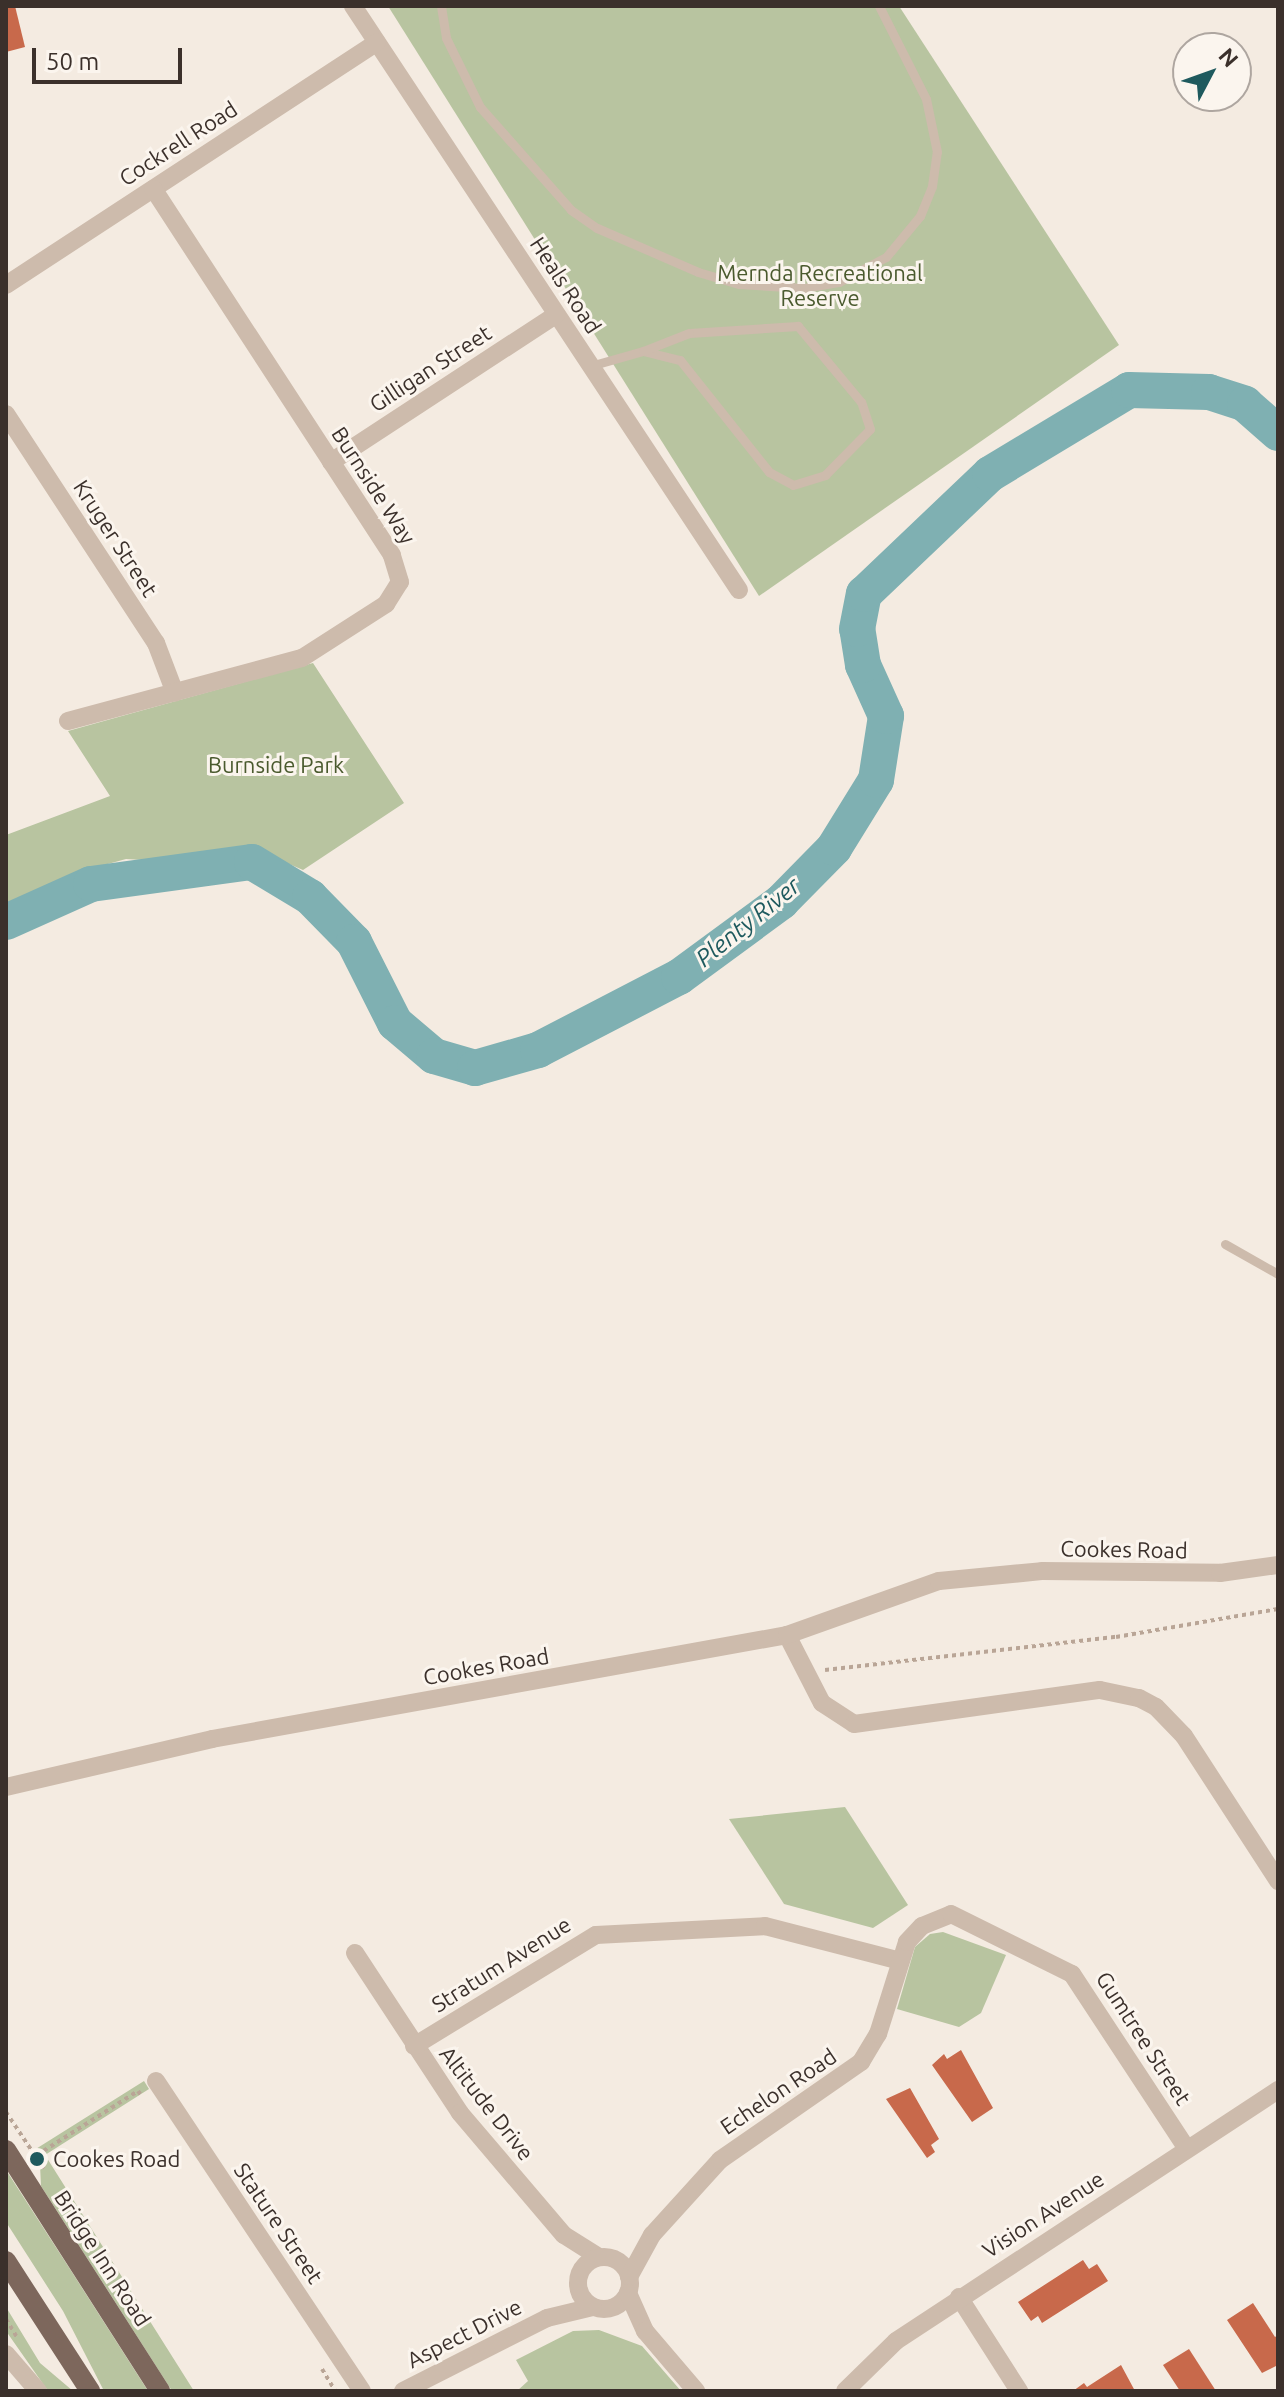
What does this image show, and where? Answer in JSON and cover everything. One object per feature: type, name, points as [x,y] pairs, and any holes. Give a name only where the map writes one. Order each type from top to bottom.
[{"type":"main road","name":"Bridge Inn Road","points":[[6,2150],[160,2391]]},
{"type":"main road","points":[[6,2261],[90,2391]]},
{"type":"street","name":"Heals Road","points":[[353,6],[739,590]]},
{"type":"street","name":"Cockrell Road","points":[[6,285],[377,42]]},
{"type":"street","name":"Burnside Way","points":[[68,721],[302,658],[392,598],[400,582],[396,563],[153,189]]},
{"type":"street","name":"Gilligan Street","points":[[331,462],[556,315]]},
{"type":"street","name":"Kruger Street","points":[[6,414],[156,643],[175,693]]},
{"type":"street","name":"Cookes Road","points":[[6,1787],[212,1739],[787,1635],[939,1581],[983,1574],[1220,1573],[1278,1565]]},
{"type":"street","points":[[787,1635],[803,1672],[832,1713],[870,1725],[1100,1690],[1139,1698],[1156,1707],[1184,1736],[1278,1881]]},
{"type":"street","name":"Gumtree Street","points":[[922,1926],[940,1916],[962,1916],[1062,1965],[1081,1984],[1187,2149]]},
{"type":"street","name":"Stratum Avenue","points":[[414,2046],[596,1935],[765,1926],[900,1961]]},
{"type":"street","name":"Echelon Road","points":[[602,2308],[629,2285],[652,2235],[732,2149],[861,2062],[878,2034],[907,1942],[922,1926]]},
{"type":"street","name":"Altitude Drive","points":[[355,1953],[460,2113],[564,2235],[623,2264],[629,2285]]},
{"type":"street","name":"Stature Street","points":[[156,2081],[362,2391]]},
{"type":"street","name":"Vision Avenue","points":[[845,2391],[896,2341],[959,2297],[1278,2090]]},
{"type":"street","name":"Altitude Drive","points":[[564,2235],[578,2280],[602,2308]]},
{"type":"street","name":"Echelon Road","points":[[605,2257],[652,2235]]},
{"type":"street","name":"Aspect Drive","points":[[547,2318],[578,2280],[605,2257]]},
{"type":"street","points":[[629,2285],[645,2331],[696,2391]]},
{"type":"street","points":[[959,2297],[1019,2391]]},
{"type":"street","points":[[602,2308],[645,2331]]},
{"type":"street","name":"Aspect Drive","points":[[403,2391],[547,2318],[602,2308]]},
{"type":"street","points":[[6,2354],[19,2364],[38,2391]]},
{"type":"lane","points":[[441,6],[446,38],[480,107],[571,210],[597,228],[698,272],[739,284],[804,288],[839,282],[886,257],[920,216],[932,186],[937,152],[926,99],[879,6]]},
{"type":"lane","points":[[590,366],[643,351],[689,333],[798,326],[861,402],[870,429],[825,475],[802,485],[782,481],[755,456],[689,367],[663,353],[643,351]]},
{"type":"lane","points":[[1225,1244],[1278,1274]]},
{"type":"path","points":[[803,1672],[1116,1637],[1278,1609]]},
{"type":"path","points":[[37,2155],[138,2091]]},
{"type":"green space","name":"Mernda Recreational Reserve","points":[[388,6],[899,6],[1119,345],[759,596]]},
{"type":"green space","name":"Burnside Park","points":[[313,663],[404,803],[303,870],[250,847],[178,862],[126,859],[86,870],[6,906],[6,835],[110,796],[68,731]]},
{"type":"green space","points":[[845,1807],[908,1905],[873,1928],[784,1904],[729,1819]]},
{"type":"green space","points":[[943,1932],[1006,1955],[981,2013],[959,2027],[897,2009],[915,1947],[930,1934]]},
{"type":"green space","points":[[144,2081],[149,2089],[45,2155],[194,2391],[172,2391],[41,2186],[40,2165],[31,2152]]},
{"type":"green space","points":[[6,2170],[148,2391],[104,2391],[63,2311],[6,2222]]},
{"type":"green space","points":[[6,2307],[40,2363],[73,2391],[48,2391],[6,2331]]},
{"type":"green space","points":[[599,2330],[642,2346],[681,2391],[517,2391],[528,2381],[516,2360],[573,2331]]},
{"type":"building","points":[[15,6],[25,47],[6,52],[6,7]]},
{"type":"building","points":[[961,2050],[993,2108],[972,2122],[932,2065],[944,2054],[947,2059]]},
{"type":"building","points":[[910,2088],[939,2139],[931,2145],[935,2152],[927,2158],[886,2099]]},
{"type":"building","points":[[1083,2260],[1089,2269],[1097,2264],[1108,2281],[1042,2323],[1038,2316],[1031,2321],[1018,2302]]},
{"type":"building","points":[[1253,2303],[1275,2337],[1278,2335],[1278,2365],[1262,2373],[1227,2320]]},
{"type":"building","points":[[1189,2349],[1216,2391],[1180,2391],[1163,2365]]},
{"type":"building","points":[[1121,2365],[1135,2391],[1073,2391],[1084,2383],[1087,2387]]},
{"type":"waterway","name":"Plenty River","points":[[6,922],[91,884],[252,862],[310,897],[354,942],[395,1023],[434,1056],[475,1068],[538,1050],[679,977],[781,902],[834,848],[876,780],[886,716],[863,665],[857,629],[864,594],[990,474],[1129,390],[1209,392],[1245,404],[1278,433]]},
{"type":"place","name":"Cookes Road","points":[[37,2159]]}]
